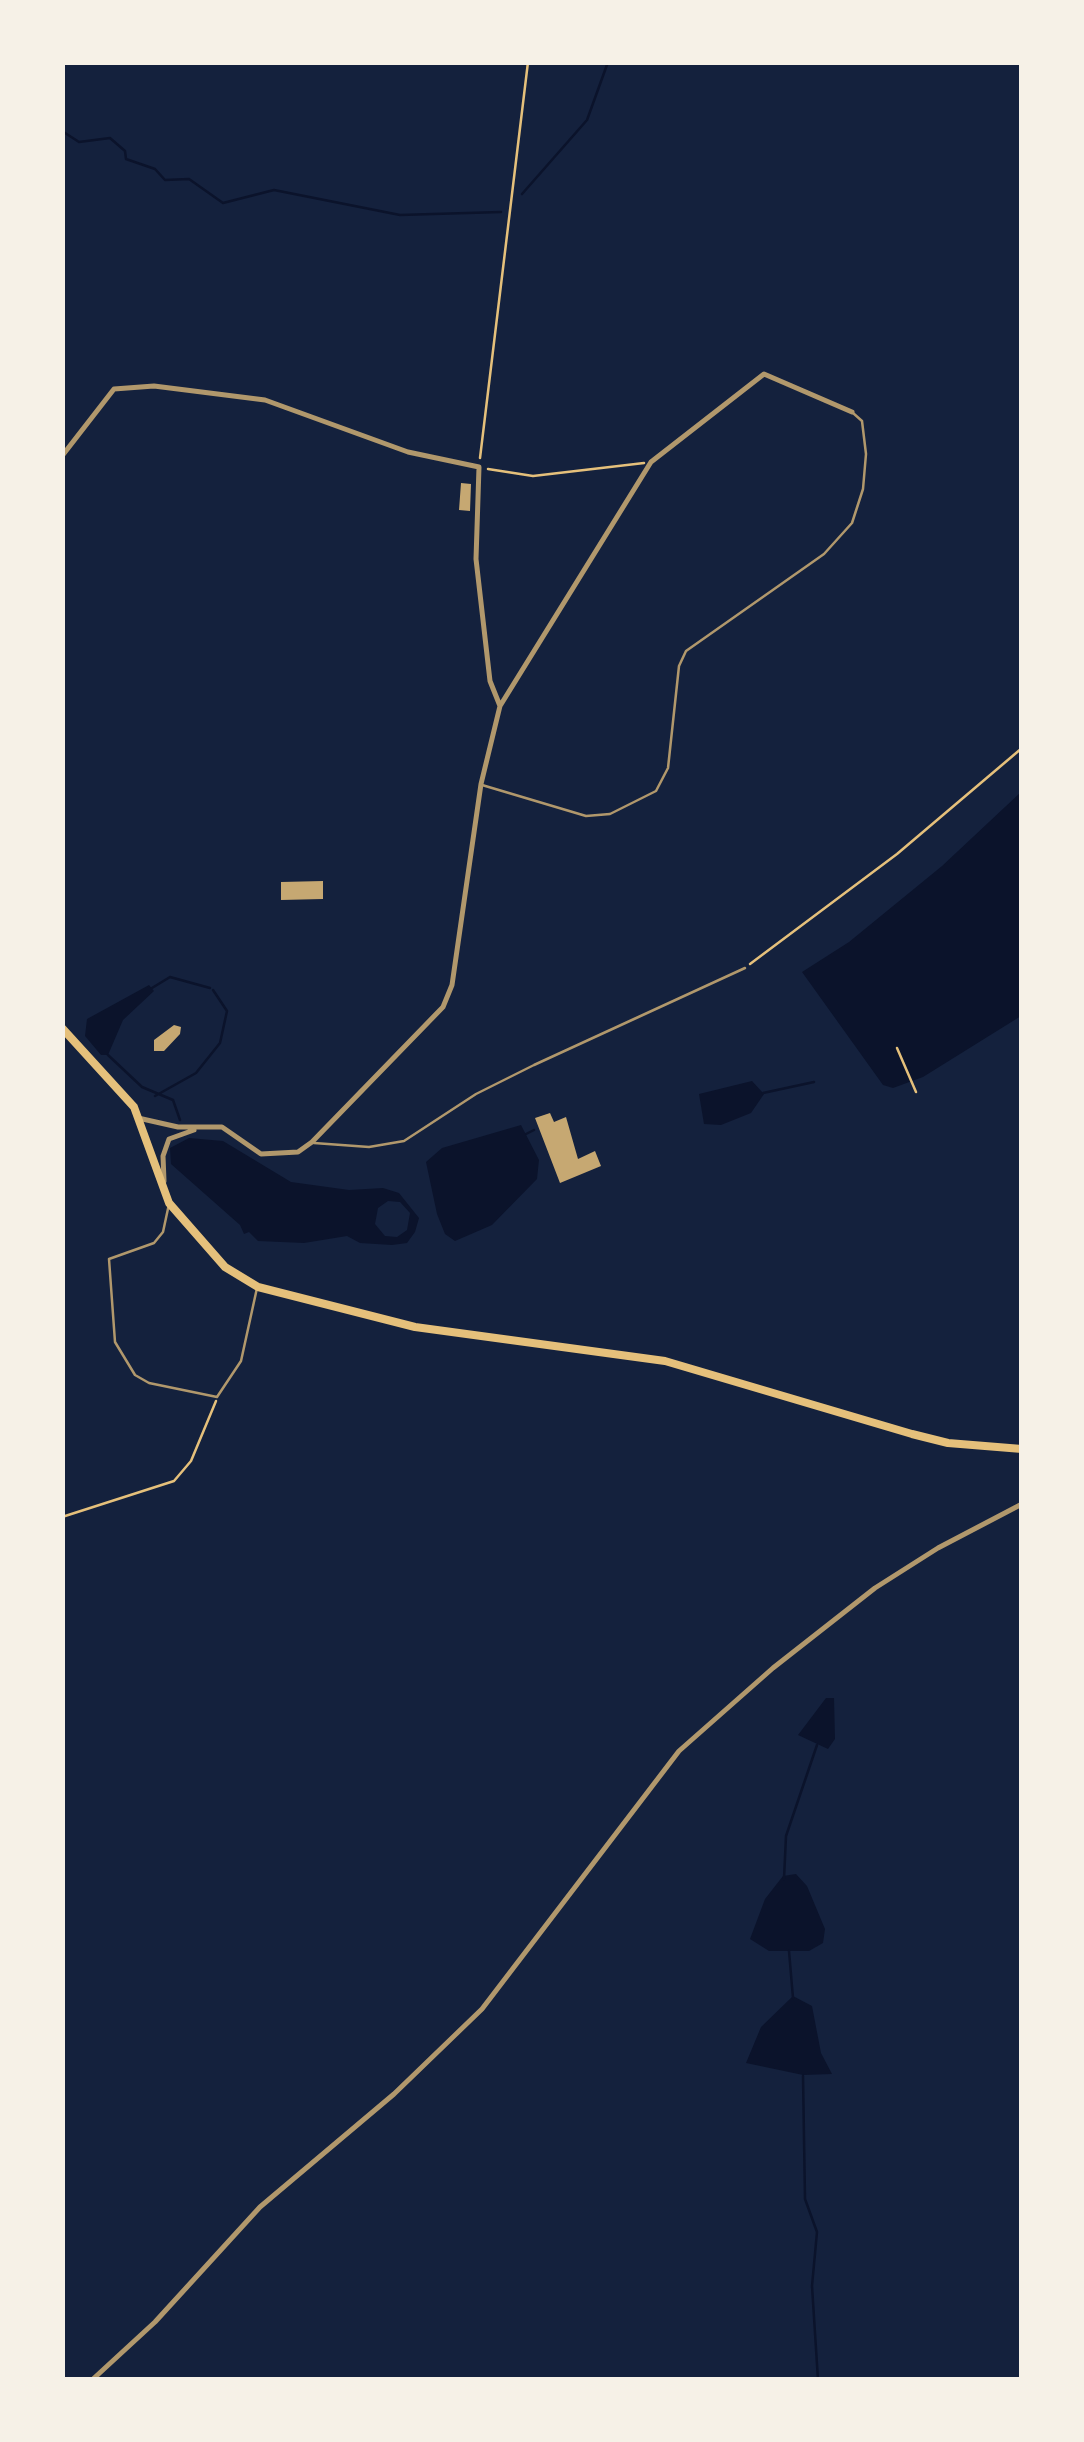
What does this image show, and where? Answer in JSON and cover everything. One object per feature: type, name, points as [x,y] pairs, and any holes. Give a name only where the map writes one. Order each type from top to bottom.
[{"type":"main road","points":[[62,1028],[119,1087],[138,1118],[167,1198],[225,1267],[258,1286],[415,1327],[665,1361],[912,1434],[1022,1450]]},
{"type":"street","points":[[138,1118],[196,1129],[222,1128],[262,1154],[283,1155],[312,1142],[442,1006],[452,985],[481,784],[500,706],[650,462],[764,374],[852,412]]},
{"type":"street","points":[[62,456],[114,389],[154,386],[265,400],[408,452],[479,467],[476,559],[490,681],[500,706]]},
{"type":"street","points":[[167,1198],[164,1149],[169,1139],[196,1129]]},
{"type":"street","points":[[92,2380],[155,2322],[248,2218],[394,2094],[469,2023],[552,1922],[679,1751],[773,1668],[876,1588],[938,1548],[1022,1504]]},
{"type":"lane","points":[[481,784],[586,816],[622,810],[656,791],[668,768],[679,666],[686,652],[699,638],[824,554],[852,522],[864,490],[866,454],[862,422],[852,412]]},
{"type":"lane","points":[[312,1142],[369,1147],[404,1141],[476,1094],[745,968]]},
{"type":"lane","points":[[167,1198],[163,1232],[154,1244],[109,1259],[110,1318],[124,1364],[149,1383],[217,1397],[241,1361],[258,1286]]},
{"type":"path","points":[[528,62],[479,467],[533,476],[650,462]]},
{"type":"path","points":[[745,968],[897,854],[1022,748]]},
{"type":"path","points":[[897,1048],[916,1092]]},
{"type":"path","points":[[62,1516],[174,1480],[191,1461],[217,1397]]},
{"type":"water","points":[[1021,792],[1021,1016],[923,1077],[893,1088],[883,1085],[802,972],[849,942],[942,866]]},
{"type":"water","points":[[149,985],[154,991],[123,1020],[108,1055],[101,1055],[85,1036],[87,1019]]},
{"type":"water","points":[[752,1081],[764,1094],[751,1113],[721,1125],[704,1124],[699,1094]]},
{"type":"water","points":[[521,1125],[539,1160],[537,1179],[492,1225],[455,1241],[445,1234],[437,1214],[426,1162],[442,1148]]},
{"type":"water","points":[[189,1138],[223,1141],[291,1182],[349,1190],[383,1188],[399,1193],[419,1218],[415,1232],[407,1243],[392,1245],[360,1243],[347,1236],[304,1243],[258,1241],[249,1232],[244,1234],[240,1225],[171,1164],[170,1148]],"holes":[[[388,1201],[400,1202],[410,1213],[407,1230],[397,1237],[385,1236],[375,1224],[378,1208]]]},
{"type":"water","points":[[826,1698],[834,1698],[835,1739],[828,1749],[798,1735]]},
{"type":"water","points":[[796,1874],[807,1886],[825,1929],[823,1943],[809,1951],[769,1951],[750,1939],[765,1899],[783,1876]]},
{"type":"water","points":[[793,1996],[812,2006],[821,2053],[832,2074],[803,2075],[746,2063],[761,2027]]},
{"type":"building","points":[[461,483],[471,484],[470,511],[459,510]]},
{"type":"building","points":[[323,881],[323,899],[281,900],[281,882]]},
{"type":"building","points":[[174,1025],[181,1027],[180,1034],[164,1051],[154,1051],[154,1040]]},
{"type":"building","points":[[550,1113],[554,1122],[566,1117],[578,1159],[595,1151],[601,1166],[560,1183],[535,1118]]},
{"type":"waterway","points":[[522,194],[587,120],[608,62]]},
{"type":"waterway","points":[[62,131],[79,142],[110,138],[125,151],[126,159],[155,169],[165,180],[189,179],[223,203],[274,190],[400,215],[501,212]]},
{"type":"waterway","points":[[152,988],[170,977],[210,988]]},
{"type":"waterway","points":[[155,1096],[196,1073],[220,1043],[227,1011],[213,990]]},
{"type":"waterway","points":[[108,1055],[142,1087],[173,1100],[180,1120]]},
{"type":"waterway","points":[[763,1093],[814,1082]]},
{"type":"waterway","points":[[526,1134],[534,1130]]},
{"type":"waterway","points":[[784,1879],[786,1836],[817,1745]]},
{"type":"waterway","points":[[789,1951],[793,1998]]},
{"type":"waterway","points":[[803,2076],[805,2199],[817,2232],[812,2286],[818,2380]]}]
